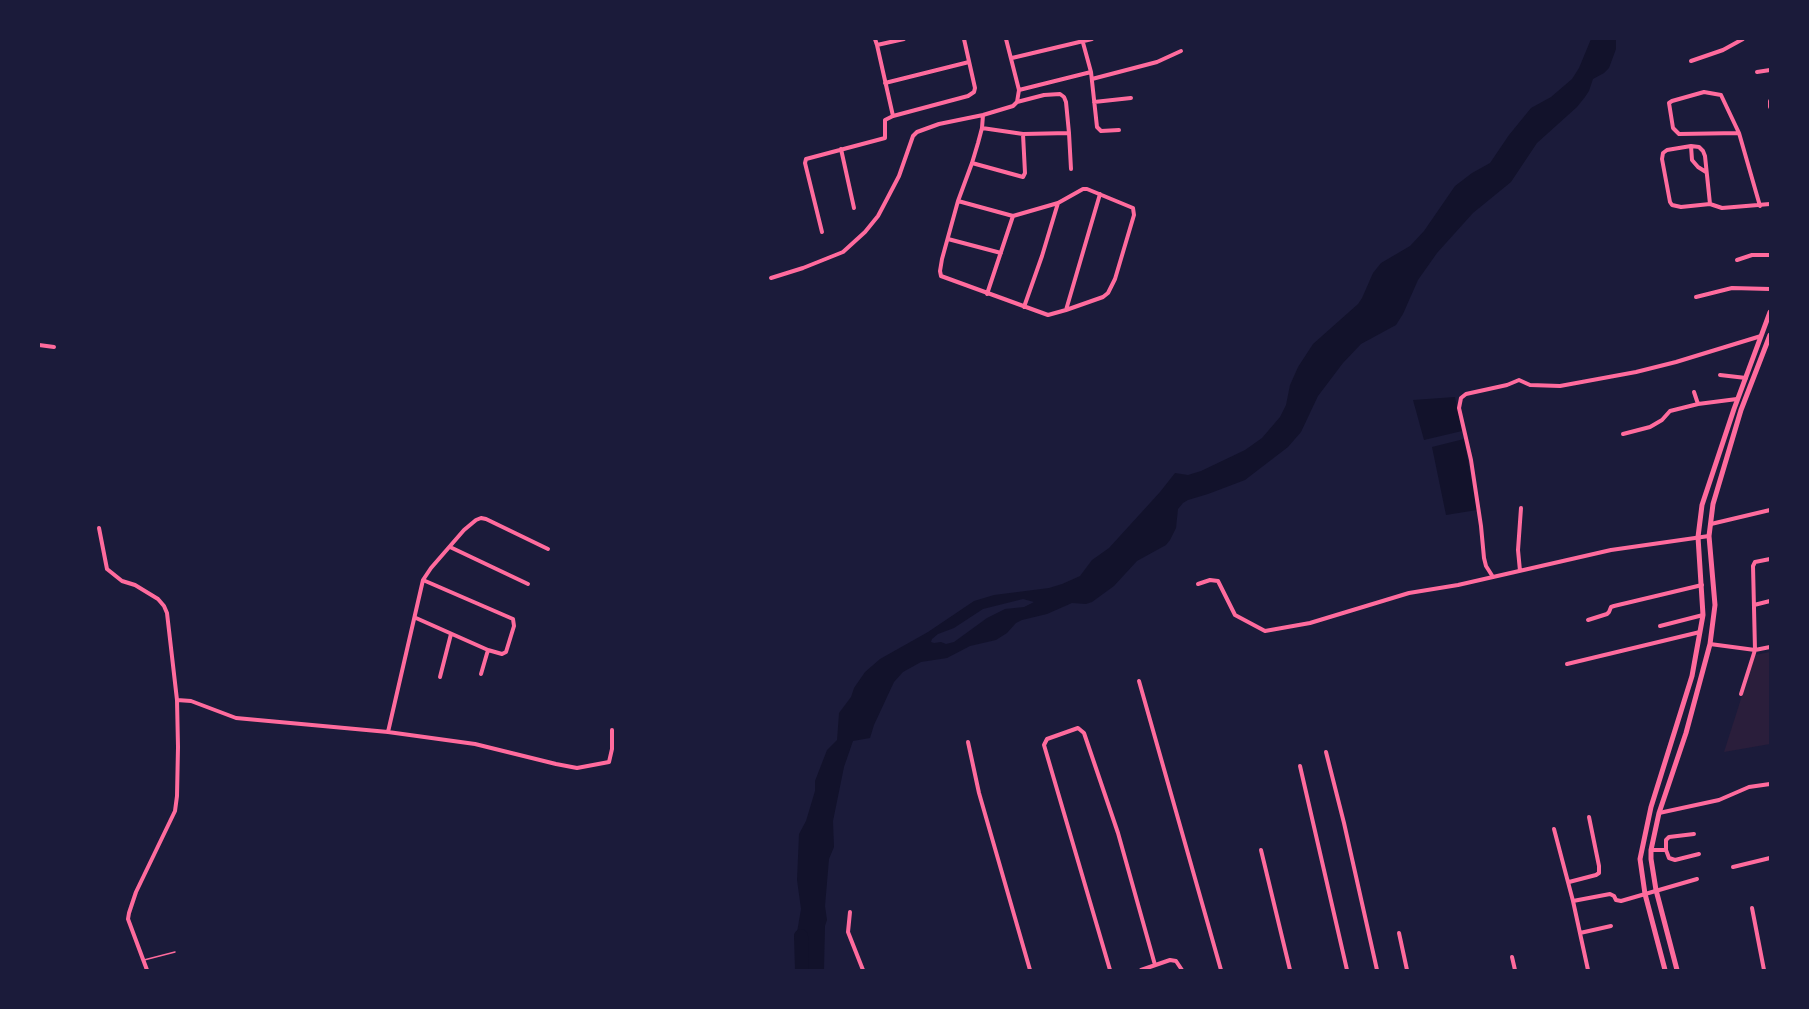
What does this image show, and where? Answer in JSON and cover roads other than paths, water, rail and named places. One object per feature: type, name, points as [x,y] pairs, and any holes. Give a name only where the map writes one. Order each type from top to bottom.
[{"type":"main road","points":[[1665,970],[1645,894],[1640,859],[1651,807],[1692,676],[1703,615],[1698,537],[1700,516],[1738,399],[1761,336],[1768,325],[1770,312]]},
{"type":"main road","points":[[1677,970],[1656,890],[1651,850],[1659,813],[1686,733],[1710,644],[1715,605],[1709,536],[1713,504],[1741,410],[1770,335]]},
{"type":"main road","points":[[1695,659],[1705,662]]},
{"type":"street","points":[[875,39],[893,116]]},
{"type":"street","points":[[877,45],[904,39]]},
{"type":"street","points":[[822,232],[805,164],[806,159],[885,138],[885,120],[972,94],[975,88],[964,39]]},
{"type":"street","points":[[1006,39],[1019,90],[1017,102]]},
{"type":"street","points":[[1012,58],[1092,39]]},
{"type":"street","points":[[1691,61],[1723,50],[1743,39]]},
{"type":"street","points":[[1082,40],[1091,72],[1099,130],[1119,130]]},
{"type":"street","points":[[1092,79],[1156,62],[1181,51]]},
{"type":"street","points":[[885,82],[969,62]]},
{"type":"street","points":[[1757,72],[1770,70]]},
{"type":"street","points":[[1019,90],[1091,72]]},
{"type":"street","points":[[1739,133],[1679,134],[1673,128],[1669,103],[1672,100],[1704,92],[1721,95],[1739,133],[1760,206]]},
{"type":"street","points":[[771,278],[843,252],[866,232],[878,216],[899,176],[913,136],[917,132],[939,124],[983,115],[1044,94],[1060,94],[1066,102],[1071,169]]},
{"type":"street","points":[[1094,102],[1131,98]]},
{"type":"street","points":[[1770,101],[1770,107]]},
{"type":"street","points":[[958,201],[1013,216],[1058,202],[1087,189],[1133,208],[1115,279],[1108,293],[1103,297],[1048,315],[941,276],[941,265],[958,201],[982,128],[983,115]]},
{"type":"street","points":[[982,128],[1023,135],[1070,133]]},
{"type":"street","points":[[972,163],[1023,177],[1025,173],[1023,135]]},
{"type":"street","points":[[1710,204],[1706,156],[1703,151],[1699,147],[1692,146],[1673,148],[1663,153],[1662,159],[1672,205],[1681,207],[1710,204],[1722,207],[1770,204]]},
{"type":"street","points":[[1692,146],[1692,160],[1707,172]]},
{"type":"street","points":[[841,149],[854,208]]},
{"type":"street","points":[[1065,310],[1100,194]]},
{"type":"street","points":[[1024,307],[1058,202]]},
{"type":"street","points":[[987,294],[1013,216]]},
{"type":"street","points":[[948,239],[1001,253]]},
{"type":"street","points":[[1737,260],[1748,255],[1770,255]]},
{"type":"street","points":[[1696,297],[1732,288],[1770,290]]},
{"type":"street","points":[[1493,577],[1484,558],[1472,469],[1459,408],[1461,398],[1466,394],[1519,380],[1530,386],[1560,386],[1636,372],[1761,336]]},
{"type":"street","points":[[39,345],[54,347]]},
{"type":"street","points":[[1720,375],[1746,378]]},
{"type":"street","points":[[1694,392],[1698,404]]},
{"type":"street","points":[[1623,435],[1650,427],[1662,420],[1670,411],[1698,404],[1738,399]]},
{"type":"street","points":[[1520,571],[1518,550],[1521,508]]},
{"type":"street","points":[[1710,524],[1770,510]]},
{"type":"street","points":[[388,732],[423,580],[464,530],[476,520],[486,519],[548,549]]},
{"type":"street","points":[[99,528],[107,569],[122,581],[135,585],[158,599],[164,606],[167,613],[177,700],[178,757],[175,811],[136,892],[128,919],[147,970]]},
{"type":"street","points":[[1198,584],[1210,580],[1218,581],[1235,615],[1265,632],[1347,613],[1394,596],[1493,577],[1611,550],[1709,536]]},
{"type":"street","points":[[450,547],[528,584]]},
{"type":"street","points":[[1741,694],[1755,650],[1753,563],[1770,559]]},
{"type":"street","points":[[415,618],[502,654],[506,652],[514,626],[513,619],[423,580]]},
{"type":"street","points":[[1588,620],[1606,614],[1614,606],[1702,585]]},
{"type":"street","points":[[1754,605],[1770,601]]},
{"type":"street","points":[[1660,626],[1703,615]]},
{"type":"street","points":[[1567,664],[1700,632]]},
{"type":"street","points":[[440,677],[451,634]]},
{"type":"street","points":[[1710,644],[1755,650],[1770,647]]},
{"type":"street","points":[[481,674],[488,650]]},
{"type":"street","points":[[1139,681],[1221,970]]},
{"type":"street","points":[[177,700],[199,704],[236,718],[388,732],[475,744],[577,768],[609,762],[612,730]]},
{"type":"street","points":[[1110,970],[1044,744],[1047,739],[1078,728],[1084,733],[1118,833],[1155,965]]},
{"type":"street","points":[[968,742],[979,793],[1030,970]]},
{"type":"street","points":[[1326,752],[1377,970]]},
{"type":"street","points":[[1300,766],[1347,970]]},
{"type":"street","points":[[1659,813],[1719,800],[1741,790],[1770,784]]},
{"type":"street","points":[[1569,882],[1599,873],[1589,817]]},
{"type":"street","points":[[1554,829],[1569,882],[1588,970]]},
{"type":"street","points":[[1694,834],[1667,838],[1666,850],[1669,858],[1675,860],[1699,854]]},
{"type":"street","points":[[1261,850],[1290,970]]},
{"type":"street","points":[[1651,850],[1666,850]]},
{"type":"street","points":[[1733,867],[1770,858]]},
{"type":"street","points":[[1573,901],[1610,894],[1616,900],[1621,901],[1697,879]]},
{"type":"street","points":[[1752,908],[1764,970]]},
{"type":"street","points":[[850,912],[848,932],[863,970]]},
{"type":"street","points":[[1580,933],[1611,926]]},
{"type":"street","points":[[1399,933],[1407,970]]},
{"type":"street","points":[[1512,957],[1515,970]]},
{"type":"street","points":[[1141,970],[1170,960],[1179,964],[1182,970]]},
{"type":"lane","points":[[143,960],[175,952]]},
{"type":"waterway","points":[[801,936],[802,970]]}]
